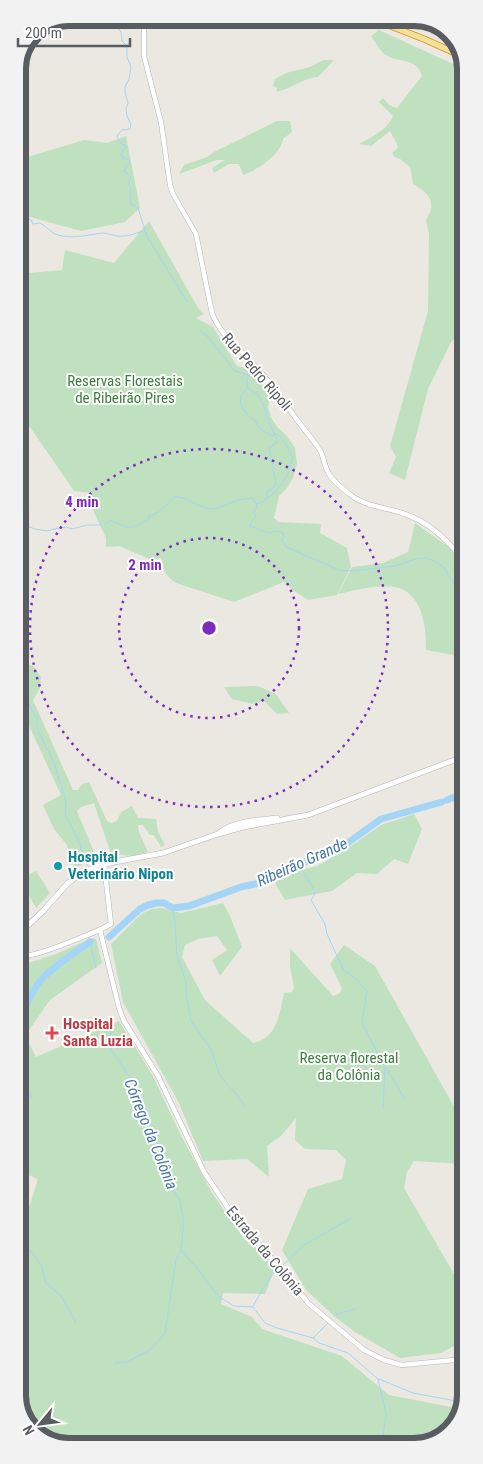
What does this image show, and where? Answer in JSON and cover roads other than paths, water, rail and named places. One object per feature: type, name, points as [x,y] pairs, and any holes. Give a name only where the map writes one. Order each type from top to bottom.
[{"type":"highway","points":[[391,26],[453,52]]},
{"type":"main road","points":[[26,927],[73,880],[82,873],[104,864],[163,853],[244,823],[287,819],[311,814],[457,759]]},
{"type":"street","name":"Rua Pedro Ripoli","points":[[144,26],[144,56],[161,122],[170,185],[173,194],[196,234],[212,313],[216,324],[264,377],[293,414],[319,449],[328,472],[339,485],[351,496],[365,504],[403,513],[420,521],[436,531],[457,552]]},
{"type":"street","points":[[26,956],[51,949],[111,924],[104,864]]},
{"type":"street","name":"Estrada da Colônia","points":[[100,930],[119,1008],[127,1027],[158,1076],[204,1172],[237,1222],[284,1272],[308,1303],[370,1353],[384,1360],[402,1365],[457,1360]]},
{"type":"waterway","points":[[115,26],[121,32],[122,41],[127,46],[127,57],[131,67],[129,79],[125,87],[128,103],[126,109],[131,124],[130,129],[123,129],[117,136],[119,142],[126,146],[121,154],[124,159],[129,159],[130,163],[124,171],[131,177],[128,184],[131,188],[130,203],[138,208],[147,236],[187,302]]},
{"type":"waterway","points":[[26,222],[28,219],[33,224],[40,223],[55,234],[67,237],[102,233],[124,236],[145,231]]},
{"type":"waterway","points":[[200,330],[235,371],[249,375],[247,380],[248,387],[260,398],[277,439],[276,443],[269,448],[276,483],[267,492],[267,498],[256,504],[257,508],[254,511],[256,517],[250,526],[269,533],[277,531],[283,533],[284,537],[282,539],[286,547],[339,570],[353,571],[395,566],[416,559],[426,558],[435,561],[443,567],[457,586]]},
{"type":"waterway","points":[[247,388],[241,398],[243,410],[249,417],[255,420],[259,428],[274,436]]},
{"type":"waterway","points":[[267,498],[283,482],[293,459],[284,440],[274,433]]},
{"type":"waterway","points":[[26,526],[47,531],[66,527],[72,529],[87,525],[104,525],[110,520],[126,527],[133,527],[148,520],[149,516],[158,512],[174,497],[182,498],[211,509],[237,500],[253,498],[256,504]]},
{"type":"waterway","points":[[26,694],[30,707],[37,718],[37,729],[54,762],[66,801],[65,814],[77,837],[87,865]]},
{"type":"waterway","name":"Ribeirão Grande","points":[[447,800],[457,796]]},
{"type":"waterway","name":"Ribeirão Grande","points":[[109,937],[140,909],[148,905],[164,903],[173,908],[189,906],[241,887],[265,882],[280,872],[342,847],[381,819],[442,802]]},
{"type":"waterway","points":[[299,865],[313,889],[315,894],[311,900],[325,924],[327,934],[343,969],[367,991],[362,1023],[385,1068],[383,1108]]},
{"type":"waterway","points":[[173,908],[177,957],[185,978],[191,1021],[211,1049],[219,1074],[245,1107]]},
{"type":"waterway","name":"Córrego da Colônia","points":[[94,940],[90,942],[96,968]]},
{"type":"waterway","name":"Ribeirão Grande","points":[[26,1005],[37,984],[46,975],[58,964],[90,942]]},
{"type":"waterway","name":"Córrego da Colônia","points":[[111,1022],[110,1048],[135,1085],[156,1138],[170,1185],[180,1201],[184,1224],[181,1250],[176,1260],[165,1333],[150,1350],[127,1362],[115,1363]]},
{"type":"waterway","points":[[386,1069],[405,1100]]},
{"type":"waterway","points":[[26,1084],[32,1098]]},
{"type":"waterway","points":[[283,1265],[304,1245],[350,1219]]},
{"type":"waterway","points":[[26,1250],[30,1250],[41,1265],[46,1283],[61,1296],[76,1323]]},
{"type":"waterway","name":"Córrego da Colônia","points":[[181,1250],[218,1296],[234,1306],[253,1307],[265,1323],[313,1338],[319,1343],[348,1353],[378,1379],[386,1413],[383,1438]]},
{"type":"waterway","points":[[253,1306],[277,1269]]},
{"type":"waterway","points":[[334,1316],[356,1309]]},
{"type":"waterway","points":[[313,1338],[328,1323]]},
{"type":"waterway","name":"Córrego da Colônia","points":[[379,1379],[413,1393],[456,1402]]},
{"type":"place","name":"Hospital Veterinário Nipon","points":[[58,866]]},
{"type":"place","name":"Hospital Santa Luzia","points":[[52,1033]]},
{"type":"park label","name":"Reservas Florestais de Ribeirão Pires","points":[[125,390]]},
{"type":"park label","name":"Reserva florestal da Colônia","points":[[349,1066]]}]
